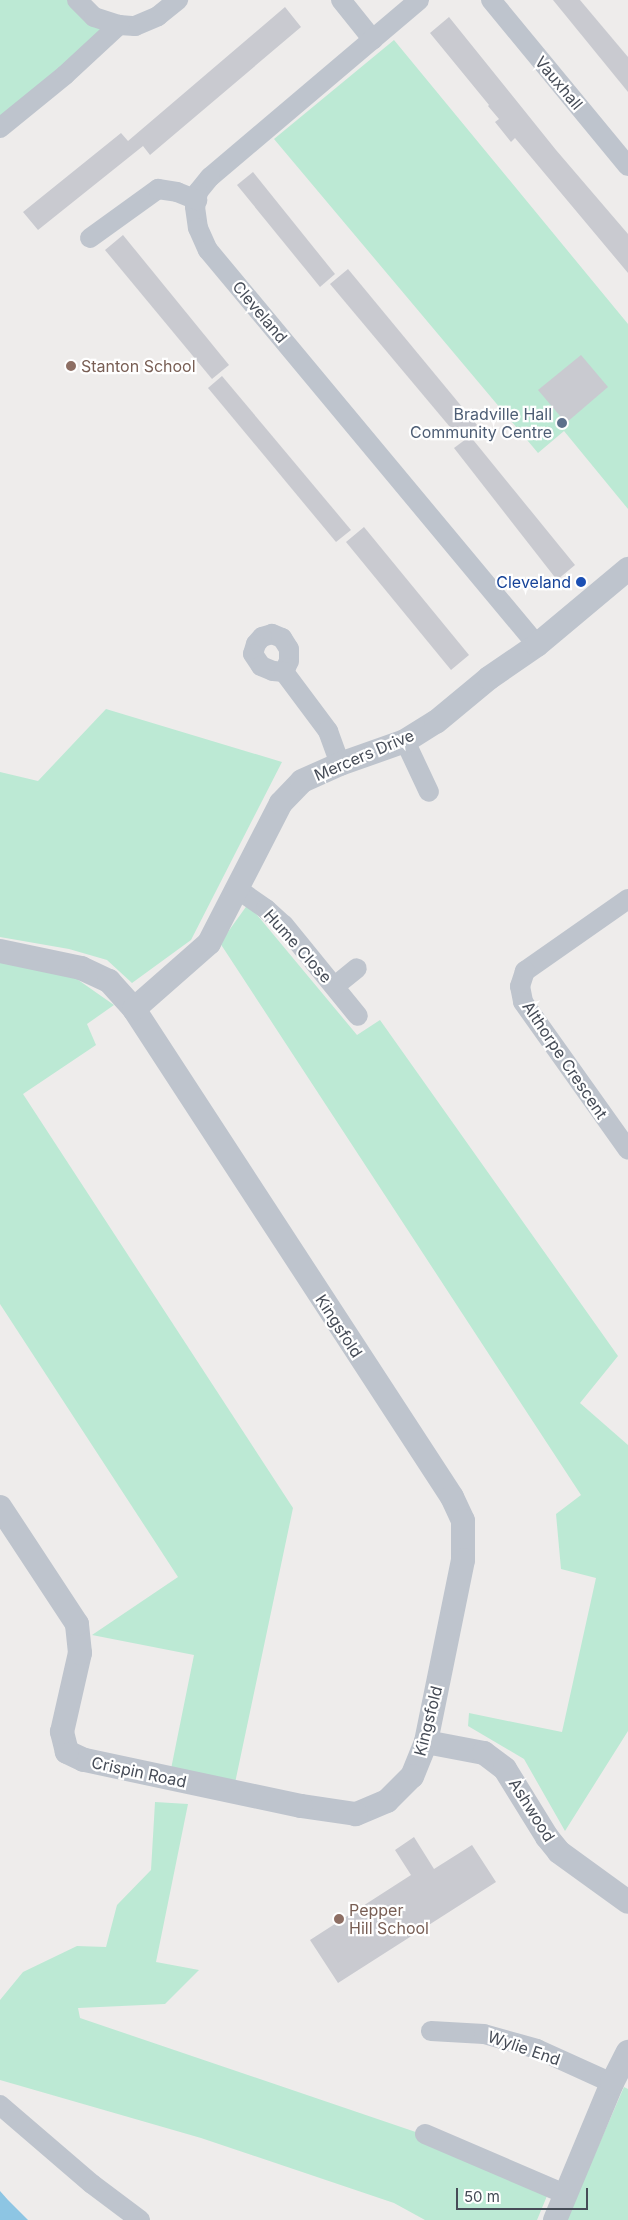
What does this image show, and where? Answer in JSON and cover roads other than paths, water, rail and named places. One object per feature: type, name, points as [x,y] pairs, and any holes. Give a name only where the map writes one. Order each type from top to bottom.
[{"type":"street","points":[[77,0],[94,17],[119,25],[135,26],[158,16],[178,0]]},
{"type":"street","points":[[341,0],[373,40]]},
{"type":"street","name":"Cleveland","points":[[419,0],[210,177],[198,192],[195,206],[198,228],[208,250],[537,645]]},
{"type":"street","name":"Vauxhall","points":[[491,0],[628,166]]},
{"type":"street","points":[[0,128],[72,69],[119,25]]},
{"type":"street","points":[[90,238],[158,189],[177,192],[197,200]]},
{"type":"street","name":"Mercers Drive","points":[[134,1009],[209,943],[281,803],[302,782],[340,764],[405,741],[436,722],[489,678],[537,645],[628,569]]},
{"type":"street","points":[[284,672],[328,731],[340,764]]},
{"type":"street","points":[[405,741],[429,792]]},
{"type":"street","name":"Hume Close","points":[[236,888],[266,909],[284,925],[358,1016]]},
{"type":"street","name":"Althorpe Crescent","points":[[628,899],[525,971],[520,986],[523,1002],[628,1150]]},
{"type":"street","name":"Kingsfold","points":[[0,951],[81,968],[109,981],[134,1009],[452,1497],[462,1521],[463,1560],[426,1742],[412,1776],[387,1802]]},
{"type":"street","name":"Hume Close","points":[[335,986],[357,968]]},
{"type":"street","name":"Crispin Road","points":[[0,1507],[77,1624],[80,1652],[62,1732],[67,1752],[84,1760],[310,1807],[356,1814],[387,1802]]},
{"type":"street","name":"Ashwood","points":[[426,1742],[484,1754],[505,1769],[547,1837],[559,1852],[628,1902]]},
{"type":"street","name":"Wylie End","points":[[431,2031],[484,2034],[511,2041],[537,2049],[612,2083]]},
{"type":"street","points":[[425,2134],[559,2208],[612,2083],[628,2052]]},
{"type":"street","points":[[0,2105],[92,2184],[140,2220]]},
{"type":"water","points":[[0,2191],[8,2200],[28,2220],[0,2220]]},
{"type":"place","name":"Stanton School","points":[[71,366]]},
{"type":"place","name":"Bradville Hall Community Centre","points":[[562,423]]},
{"type":"place","name":"Cleveland","points":[[581,582]]},
{"type":"place","name":"Pepper Hill School","points":[[339,1919]]}]
